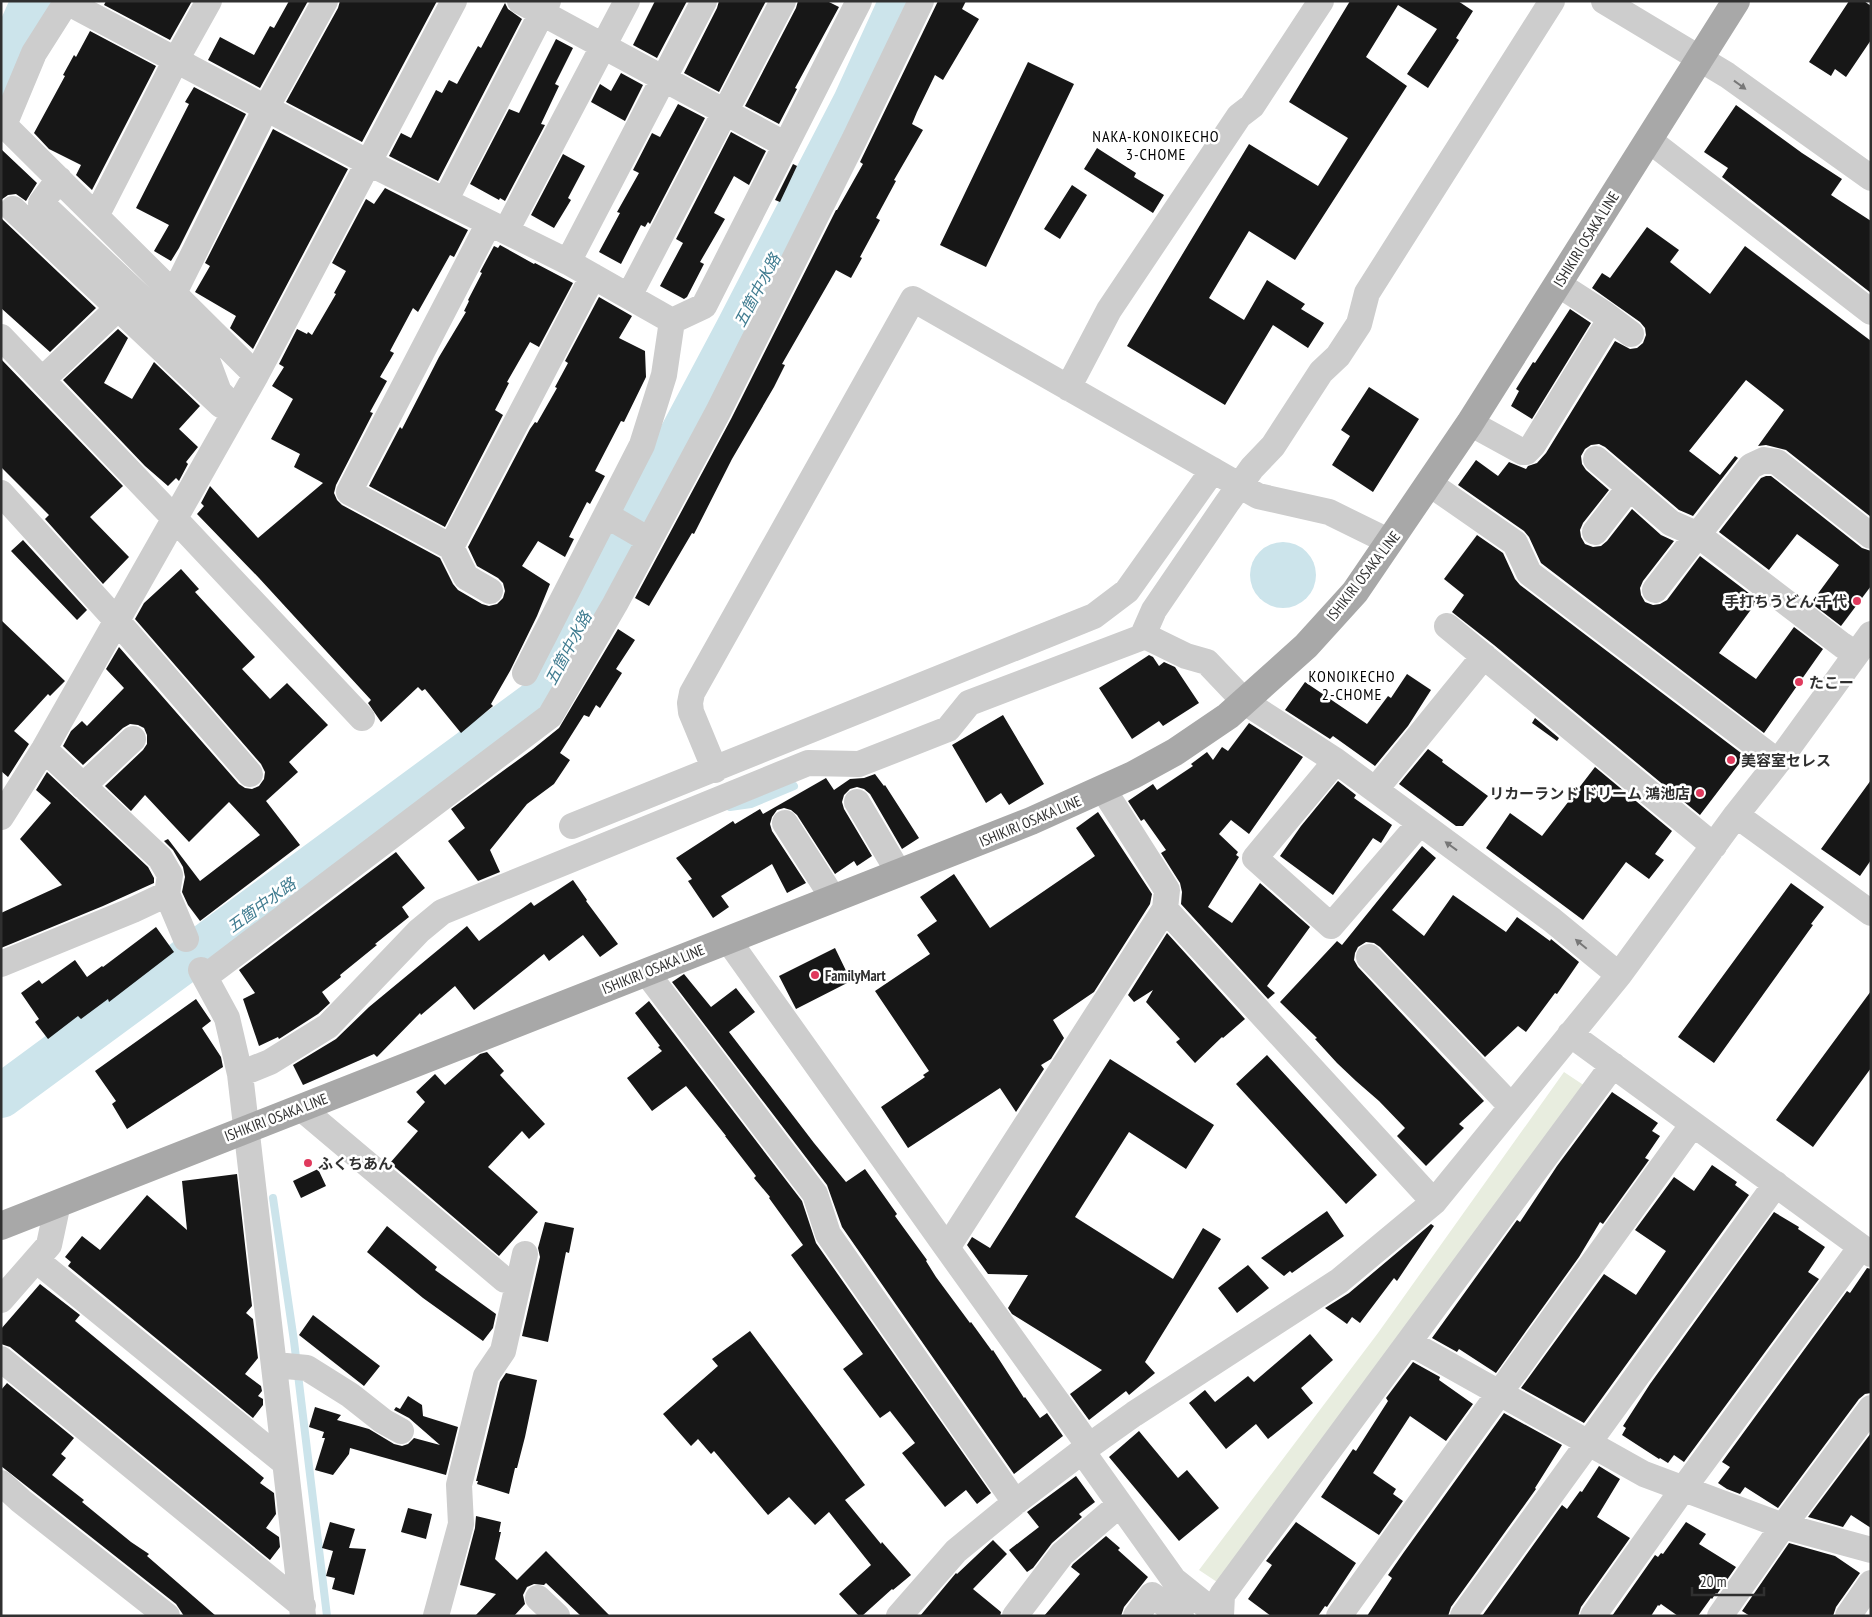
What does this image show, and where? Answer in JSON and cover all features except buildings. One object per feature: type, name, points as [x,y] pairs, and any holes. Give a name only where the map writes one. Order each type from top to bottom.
[{"type":"main road","name":"ISHIKIRI OSAKA LINE","points":[[1,1226],[1031,821],[1133,776],[1175,752],[1222,721],[1281,670],[1331,620],[1355,592],[1430,484],[1470,422],[1736,1]]},
{"type":"street","points":[[96,216],[176,60],[209,1]]},
{"type":"street","points":[[174,293],[266,108],[324,1]]},
{"type":"street","points":[[5,802],[44,749],[256,375],[454,1]]},
{"type":"street","points":[[490,591],[466,577],[450,548],[349,492],[497,227],[604,46],[627,1]]},
{"type":"street","points":[[568,262],[704,1]]},
{"type":"street","points":[[629,296],[783,1]]},
{"type":"street","points":[[672,321],[704,306],[859,1]]},
{"type":"street","points":[[303,1611],[285,1463],[289,1367],[247,1129],[240,1074],[227,1018],[203,973],[550,716],[615,604],[726,394],[856,138],[921,1]]},
{"type":"street","points":[[1068,388],[1109,310],[1239,116],[1252,106],[1321,1]]},
{"type":"street","points":[[240,1074],[270,1062],[328,1026],[419,931],[442,912],[808,763],[859,764],[921,740],[948,729],[970,703],[1137,640],[1143,635],[1154,610],[1239,486],[1252,468],[1273,446],[1321,372],[1338,356],[1358,324],[1367,293],[1552,1]]},
{"type":"street","points":[[1604,1],[1727,75],[1871,178]]},
{"type":"street","points":[[256,375],[59,179],[3,128],[34,54],[67,2],[369,163],[568,262],[672,321]]},
{"type":"street","points":[[445,201],[537,5],[604,46],[786,145]]},
{"type":"street","points":[[1649,140],[1871,312]]},
{"type":"street","points":[[59,179],[41,203],[207,360],[219,392],[234,412]]},
{"type":"street","points":[[13,209],[118,308],[234,412]]},
{"type":"street","points":[[450,548],[593,276]]},
{"type":"street","points":[[1558,284],[1603,313],[1631,334]]},
{"type":"street","points":[[715,770],[691,712],[692,694],[913,300],[1258,496],[1329,512],[1390,542]]},
{"type":"street","points":[[42,380],[118,308]]},
{"type":"street","points":[[1470,422],[1519,450],[1526,452],[1533,445],[1607,326],[1607,320],[1603,313]]},
{"type":"street","points":[[526,673],[642,445],[664,375],[672,321]]},
{"type":"street","points":[[1,337],[175,518],[362,718]]},
{"type":"street","points":[[1596,460],[1671,523],[1698,534],[1834,639],[1866,642]]},
{"type":"street","points":[[1655,590],[1751,466],[1764,460],[1777,462],[1871,536]]},
{"type":"street","points":[[572,826],[1094,616],[1127,591],[1213,470]]},
{"type":"street","points":[[1430,484],[1514,544],[1529,573],[1778,762]]},
{"type":"street","points":[[1595,532],[1629,488]]},
{"type":"street","points":[[1,493],[117,620],[250,774]]},
{"type":"street","points":[[606,515],[649,540]]},
{"type":"street","points":[[1447,626],[1714,846]]},
{"type":"street","points":[[1143,635],[1186,656],[1206,662],[1245,702],[1336,761],[1552,920],[1619,975]]},
{"type":"street","points":[[899,1616],[956,1551],[1085,1448],[1339,1281],[1434,1202],[1619,975],[1866,642]]},
{"type":"street","points":[[1375,790],[1484,656]]},
{"type":"street","points":[[83,786],[133,739]]},
{"type":"street","points":[[44,749],[160,858],[170,875],[167,894],[186,940]]},
{"type":"street","points":[[1336,761],[1255,858],[1331,926],[1420,823]]},
{"type":"street","points":[[947,1248],[1166,909],[1167,890],[1103,790]]},
{"type":"street","points":[[857,802],[900,873]]},
{"type":"street","points":[[1736,815],[1871,914]]},
{"type":"street","points":[[785,823],[833,898]]},
{"type":"street","points":[[1,964],[133,910],[167,894]]},
{"type":"street","points":[[1166,909],[1434,1202]]},
{"type":"street","points":[[728,940],[947,1248],[1085,1448],[1119,1505],[1174,1580],[1220,1616]]},
{"type":"street","points":[[1369,957],[1511,1106]]},
{"type":"street","points":[[646,972],[815,1194],[828,1234],[1008,1492],[1017,1501]]},
{"type":"street","points":[[1570,1034],[1866,1250],[1683,1488],[1593,1616]]},
{"type":"street","points":[[1220,1616],[1222,1595],[1612,1065]]},
{"type":"street","points":[[301,1108],[505,1280]]},
{"type":"street","points":[[1339,1616],[1693,1124]]},
{"type":"street","points":[[1463,1616],[1776,1184]]},
{"type":"street","points":[[1,1300],[49,1246],[58,1203]]},
{"type":"street","points":[[436,1616],[461,1524],[458,1485],[486,1376],[503,1351],[525,1254]]},
{"type":"street","points":[[36,1260],[285,1463]]},
{"type":"street","points":[[1410,1342],[1644,1474],[1783,1526],[1871,1550]]},
{"type":"street","points":[[1,1359],[303,1611]]},
{"type":"street","points":[[289,1367],[350,1396],[383,1422],[401,1432]]},
{"type":"street","points":[[1720,1616],[1783,1526],[1871,1408]]},
{"type":"street","points":[[1,1484],[167,1616]]},
{"type":"street","points":[[1015,1616],[1062,1554],[1119,1505]]},
{"type":"street","points":[[1848,1616],[1871,1583]]},
{"type":"street","points":[[1136,1616],[1152,1596],[1181,1616]]},
{"type":"street","points":[[538,1598],[557,1616]]},
{"type":"shaded area","points":[[1564,1072],[1585,1086],[1223,1586],[1199,1570],[1378,1333]]},
{"type":"water","points":[[1283,542],[1296,544],[1311,557],[1314,562],[1316,575],[1314,588],[1301,603],[1296,606],[1283,608],[1270,606],[1255,593],[1252,588],[1250,575],[1252,562],[1265,547],[1270,544]]},
{"type":"waterway","points":[[1,74],[33,1]]},
{"type":"waterway","name":"五箇中水路","points":[[1,1096],[541,699],[737,330],[855,102],[901,1]]},
{"type":"waterway","points":[[730,807],[751,804],[794,786]]},
{"type":"waterway","points":[[273,1198],[294,1341],[327,1616]]},
{"type":"place","name":"手打ちうどん 千代","points":[[1857,601]]},
{"type":"place","name":"たこー","points":[[1799,682]]},
{"type":"place","name":"美容室セレス","points":[[1731,760]]},
{"type":"place","name":"リカーランド ドリーム 鴻池店","points":[[1700,793]]},
{"type":"place","name":"FamilyMart","points":[[815,975]]},
{"type":"place","name":"ふくちあん","points":[[308,1163]]},
{"type":"district","name":"NAKA-KONOIKECHO 3-CHOME","points":[[1156,145]]},
{"type":"district","name":"KONOIKECHO 2-CHOME","points":[[1352,685]]}]
